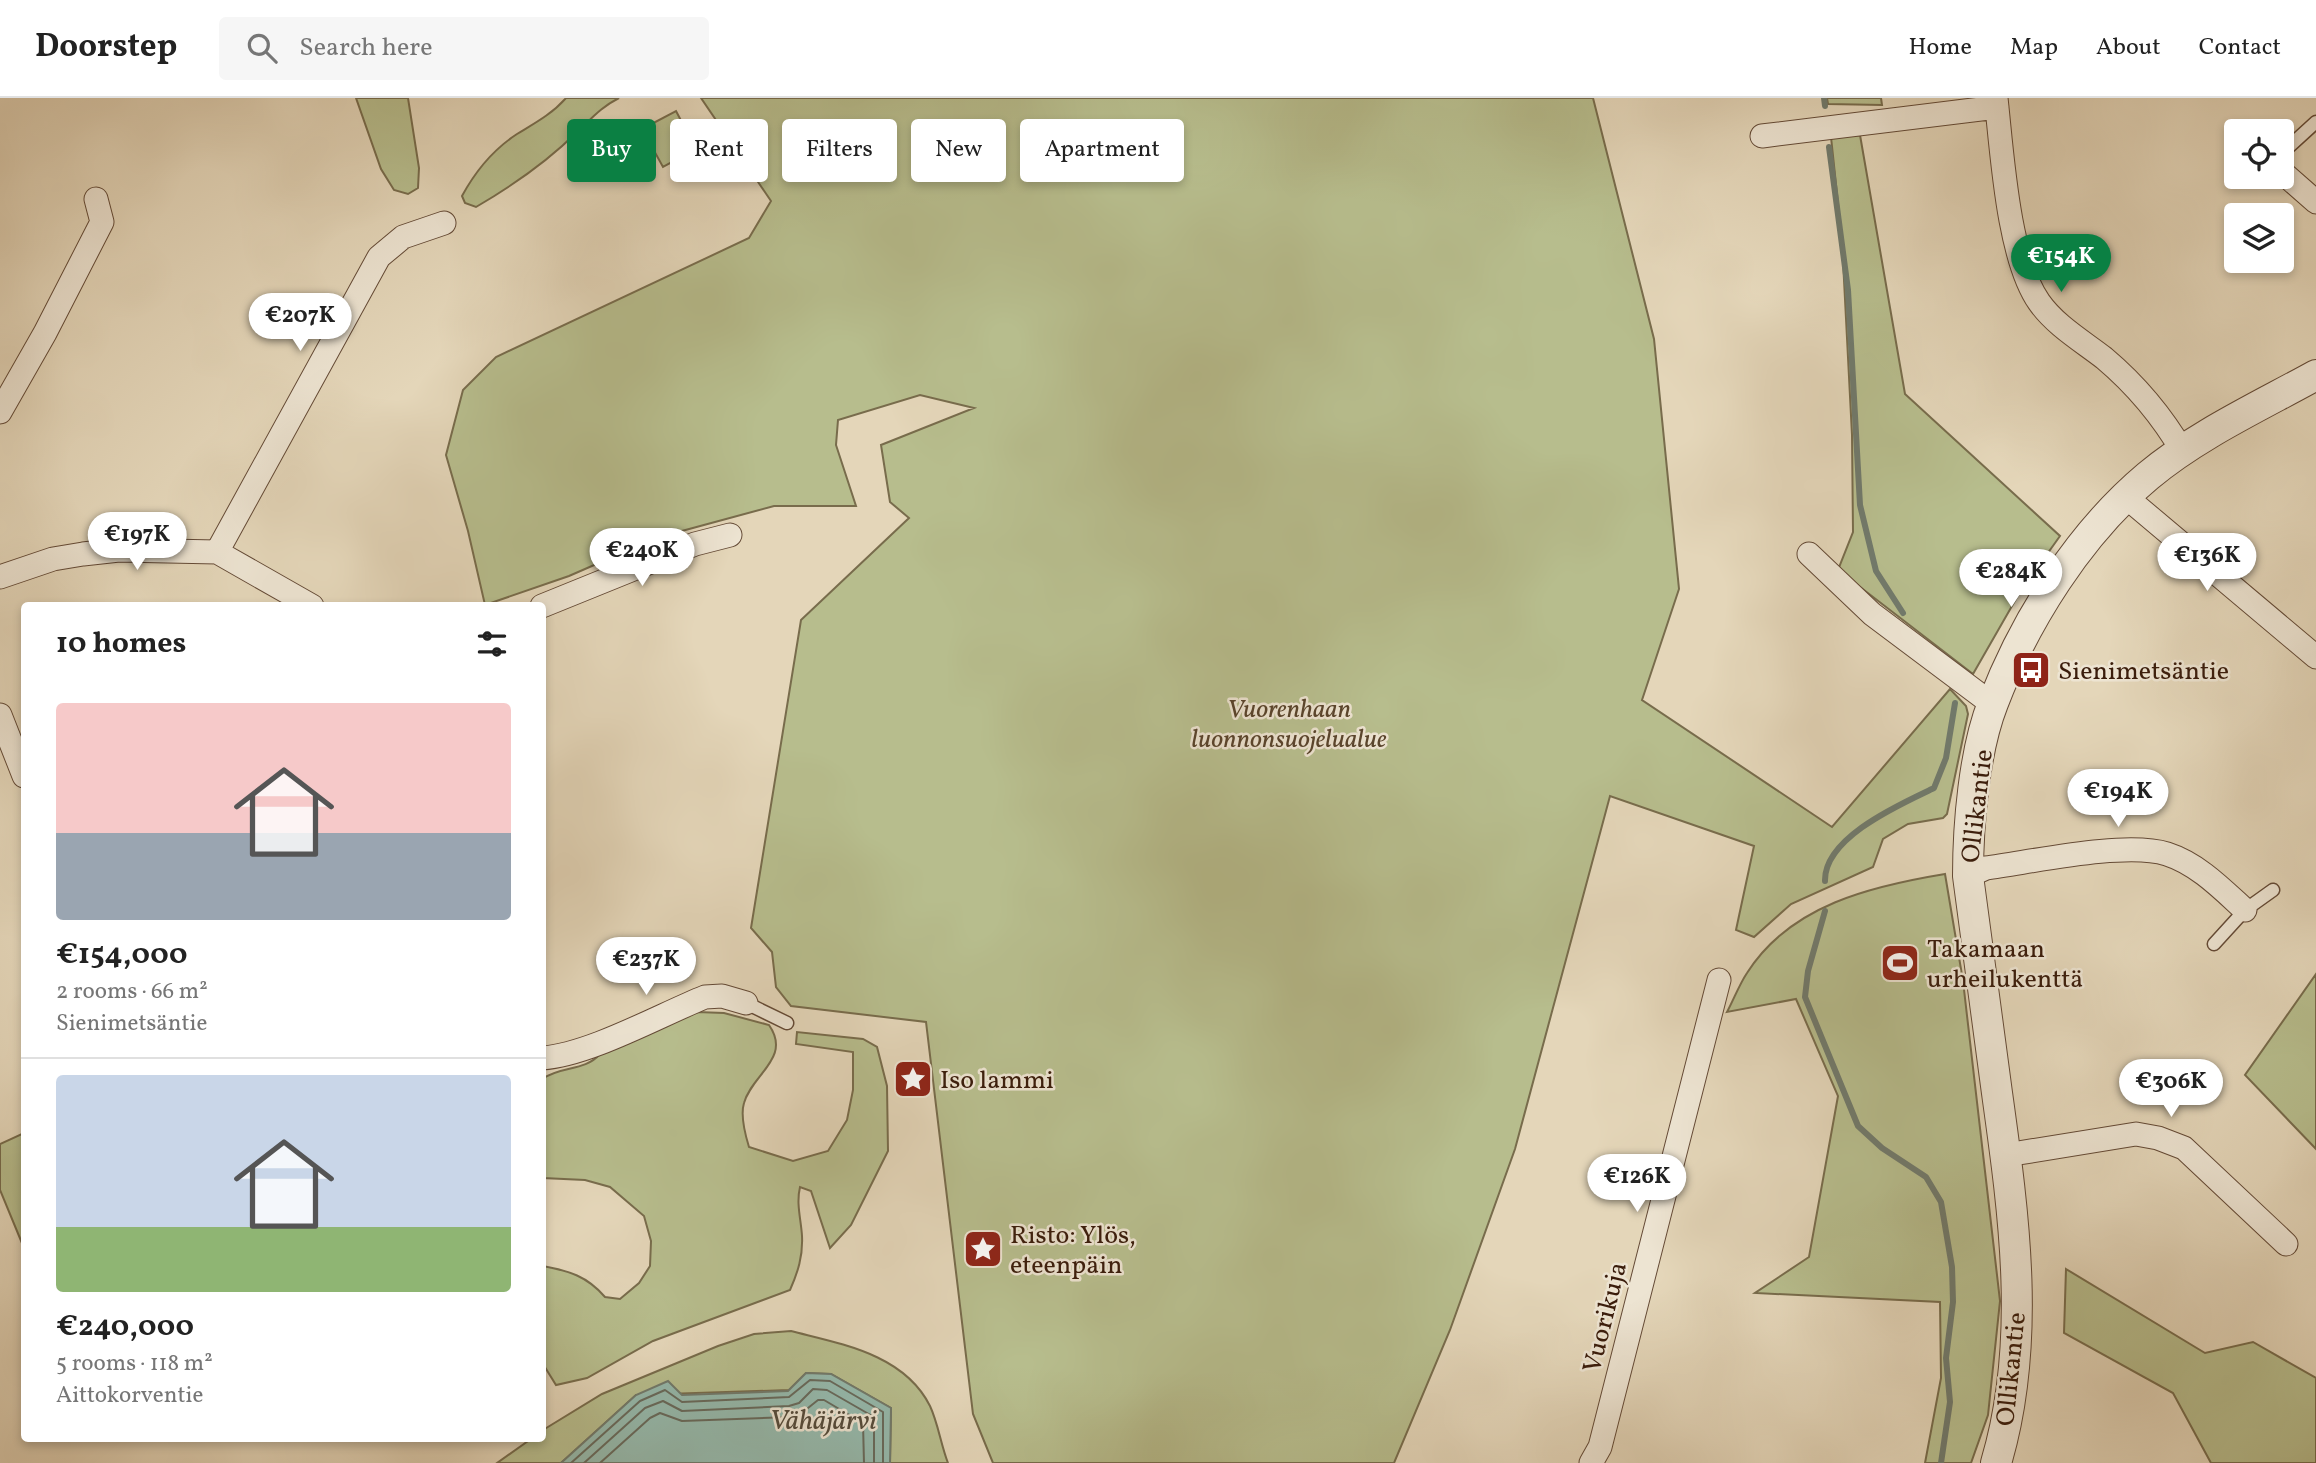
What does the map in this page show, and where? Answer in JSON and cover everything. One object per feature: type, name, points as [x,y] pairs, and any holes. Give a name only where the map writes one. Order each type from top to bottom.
[{"type":"street","points":[[1762,136],[1996,103],[2021,263],[2039,302],[2145,397],[2166,423],[2183,452]]},
{"type":"street","points":[[2294,183],[2316,202]]},
{"type":"street","points":[[0,412],[45,333],[102,222],[96,200]]},
{"type":"street","points":[[217,552],[370,271],[386,249],[403,237],[444,223]]},
{"type":"street","name":"Ollikantie","points":[[1996,1463],[2010,1414],[2018,1333],[2006,1155],[1968,876],[1968,841],[1974,789],[1992,704],[2043,604],[2087,541],[2126,496],[2149,475],[2183,452],[2316,375]]},
{"type":"street","points":[[2126,496],[2316,657]]},
{"type":"street","points":[[546,604],[695,544],[730,535]]},
{"type":"street","points":[[0,577],[53,559],[83,554],[119,550],[217,552],[305,602]]},
{"type":"street","points":[[1809,554],[1872,614],[1992,704]]},
{"type":"street","points":[[273,583],[280,602]]},
{"type":"street","points":[[0,715],[21,768]]},
{"type":"street","points":[[1968,876],[1986,869],[2124,850],[2166,854],[2207,876],[2245,910]]},
{"type":"street","name":"Vuorikuja","points":[[1591,1463],[1600,1447],[1719,980]]},
{"type":"street","points":[[546,1057],[598,1042],[705,996],[722,996],[746,1003]]},
{"type":"street","points":[[2006,1155],[2136,1134],[2158,1138],[2184,1148],[2286,1244]]},
{"type":"lane","points":[[2294,142],[2316,122]]},
{"type":"lane","points":[[2214,944],[2245,910],[2273,890]]},
{"type":"lane","points":[[746,1003],[787,1023]]},
{"type":"green space","points":[[356,98],[408,98],[419,168],[418,188],[408,194],[394,190],[381,169]]},
{"type":"green space","points":[[566,98],[619,98],[591,119],[567,119],[567,141],[542,163],[476,207],[465,203],[462,196],[493,154]]},
{"type":"green space","name":"Vuorenhaan luonnonsuojelualue","points":[[701,98],[1593,98],[1654,339],[1679,589],[1642,700],[1832,827],[1950,689],[1966,706],[1968,714],[1947,814],[1943,818],[1908,824],[1883,839],[1873,867],[1791,904],[1754,937],[1736,930],[1754,846],[1610,796],[1515,1149],[1450,1330],[1394,1463],[993,1463],[973,1414],[926,1022],[791,1006],[776,987],[772,952],[751,928],[801,620],[909,518],[890,502],[881,445],[974,408],[920,395],[838,420],[836,445],[856,506],[774,506],[656,538],[569,576],[494,602],[484,602],[468,531],[446,455],[463,390],[496,357],[749,238],[771,201],[758,182],[768,182],[768,119],[715,119]]},
{"type":"green space","points":[[1827,98],[1881,98],[1882,105],[1828,104]]},
{"type":"green space","points":[[676,111],[680,119],[670,119],[670,163],[663,167],[656,154],[656,122]]},
{"type":"green space","points":[[1860,135],[1905,394],[2060,536],[2020,592],[1973,674],[1838,570],[1853,532],[1852,435],[1842,241],[1831,137]]},
{"type":"green space","points":[[1945,874],[1963,981],[2000,1301],[1988,1415],[1971,1463],[1925,1463],[1941,1378],[1940,1302],[1755,1293],[1809,1257],[1838,1096],[1796,999],[1727,1012],[1744,978],[1765,950],[1809,915],[1862,893]]},
{"type":"green space","points":[[2316,974],[2316,1149],[2245,1075]]},
{"type":"green space","points":[[697,1012],[724,1013],[769,1025],[776,1047],[768,1066],[744,1103],[745,1131],[749,1147],[793,1161],[828,1151],[847,1120],[853,1090],[853,1052],[796,1044],[797,1032],[863,1039],[877,1047],[887,1086],[888,1151],[851,1225],[830,1248],[811,1191],[800,1187],[802,1250],[790,1290],[653,1341],[587,1378],[556,1385],[546,1369],[546,1267],[577,1276],[605,1297],[620,1299],[639,1283],[650,1266],[651,1241],[644,1216],[610,1187],[585,1180],[546,1178],[546,1077],[587,1064],[600,1054]]},
{"type":"green space","points":[[21,1134],[21,1241],[0,1190],[0,1144]]},
{"type":"green space","points":[[2066,1269],[2205,1353],[2253,1342],[2316,1378],[2316,1463],[2211,1463],[2173,1393],[2064,1333]]},
{"type":"green space","points":[[791,1331],[850,1347],[888,1363],[919,1388],[930,1406],[948,1463],[890,1463],[891,1408],[831,1374],[806,1373],[789,1390],[636,1395],[561,1463],[497,1463],[527,1442],[546,1442],[546,1428],[602,1394],[754,1334]]},
{"type":"water","name":"Vähäjärvi","points":[[806,1373],[831,1374],[891,1408],[890,1463],[561,1463],[636,1395],[668,1381],[682,1395],[788,1391]]},
{"type":"waterway","points":[[1824,98],[1825,106]]},
{"type":"waterway","points":[[1829,147],[1848,290],[1860,505],[1876,571],[1903,613]]},
{"type":"waterway","points":[[1825,881],[1828,865],[1850,836],[1885,813],[1934,788],[1946,758],[1955,703]]},
{"type":"waterway","points":[[1825,911],[1808,971],[1805,997],[1858,1126],[1882,1148],[1926,1177],[1941,1202],[1952,1267],[1953,1302],[1946,1358],[1950,1402],[1941,1463]]},
{"type":"place","name":"Sienimetsäntie","points":[[2031,670]]},
{"type":"place","name":"Takamaan urheilukenttä","points":[[1900,963]]},
{"type":"place","name":"Iso lammi","points":[[913,1079]]},
{"type":"place","name":"Risto: Ylös, eteenpäin","points":[[983,1249]]}]
